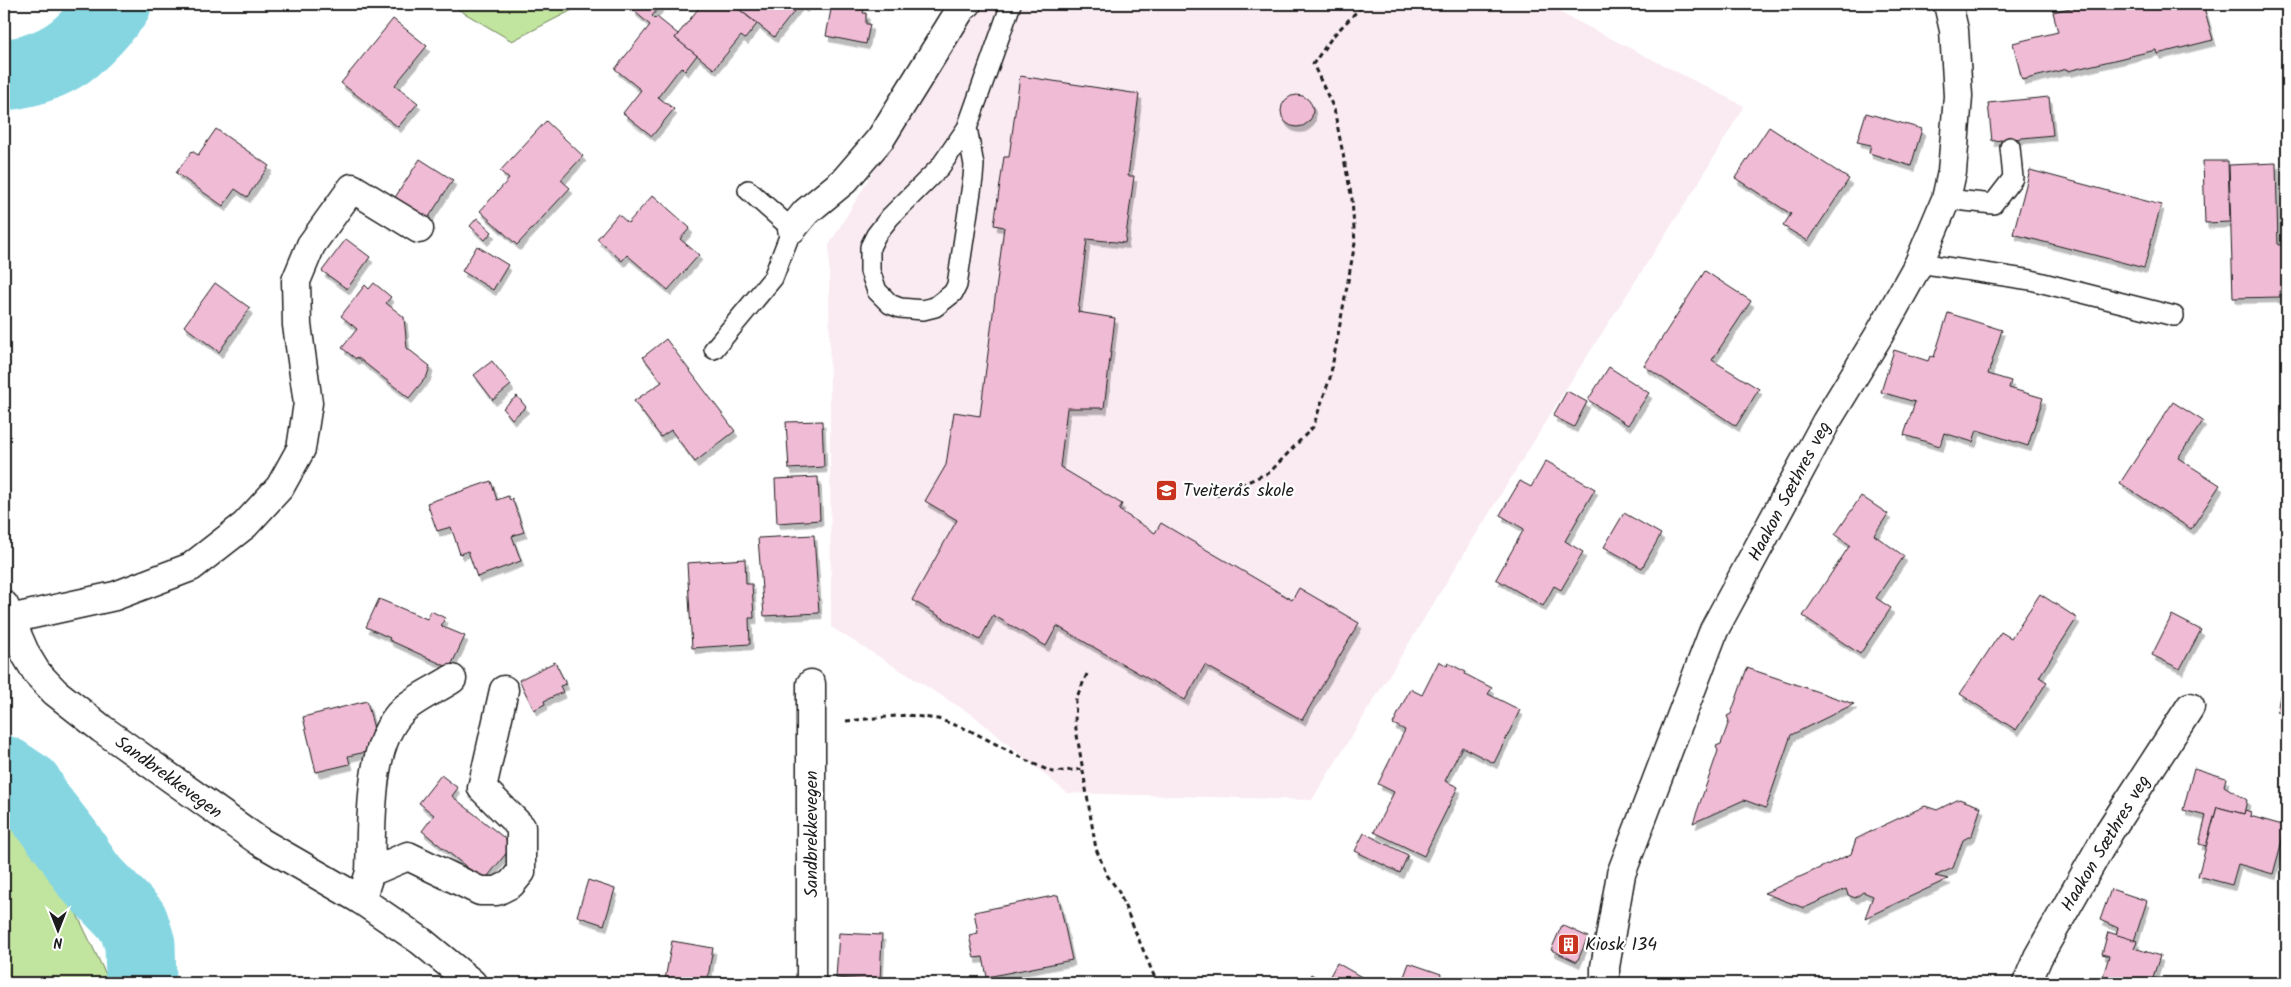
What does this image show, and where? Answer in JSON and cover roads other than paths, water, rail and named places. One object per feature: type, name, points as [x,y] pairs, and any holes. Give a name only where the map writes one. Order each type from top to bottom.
[{"type":"street","points":[[792,229],[806,212],[845,180],[881,138],[962,7],[967,4]]},
{"type":"street","name":"Haakon Sæthres veg","points":[[1605,983],[1605,967],[1621,874],[1714,630],[1826,422],[1879,335],[1919,263],[1946,199],[1952,172],[1958,96],[1954,30],[1948,4]]},
{"type":"street","name":"Sandbrekkevegen","points":[[419,229],[352,188],[311,245],[296,282],[297,325],[308,403],[301,449],[280,487],[245,525],[191,567],[115,596],[7,612],[26,655],[37,673],[55,692],[75,708],[259,841],[361,900],[421,941],[472,983]]},
{"type":"street","points":[[361,900],[370,872],[373,794],[383,738],[403,710],[452,679]]},
{"type":"street","name":"Sandbrekkevegen","points":[[811,684],[811,983]]},
{"type":"street","points":[[370,872],[408,856],[480,891],[498,891],[511,884],[521,872],[521,827],[482,788],[504,690]]},
{"type":"street","name":"Haakon Sæthres veg","points":[[2027,983],[2038,957],[2109,832],[2190,707]]},
{"type":"lane","points":[[967,128],[973,157],[973,178],[957,285],[953,293],[935,307],[923,310],[900,308],[890,304],[877,291],[870,271],[870,247],[876,235],[890,217],[940,166],[967,128],[1011,4]]},
{"type":"lane","points":[[1946,199],[1993,204],[2013,178],[2010,148]]},
{"type":"lane","points":[[714,348],[774,278],[792,229],[748,190]]},
{"type":"lane","points":[[1919,263],[2031,280],[2174,316]]},
{"type":"waterway","points":[[4,75],[41,67],[68,53],[92,32],[116,4]]},
{"type":"waterway","points":[[4,771],[28,787],[39,807],[68,844],[88,875],[133,922],[140,944],[141,983]]},
{"type":"place","name":"Tveiterås skole","points":[[1167,490]]},
{"type":"place","name":"Kiosk 134","points":[[1569,944]]}]
